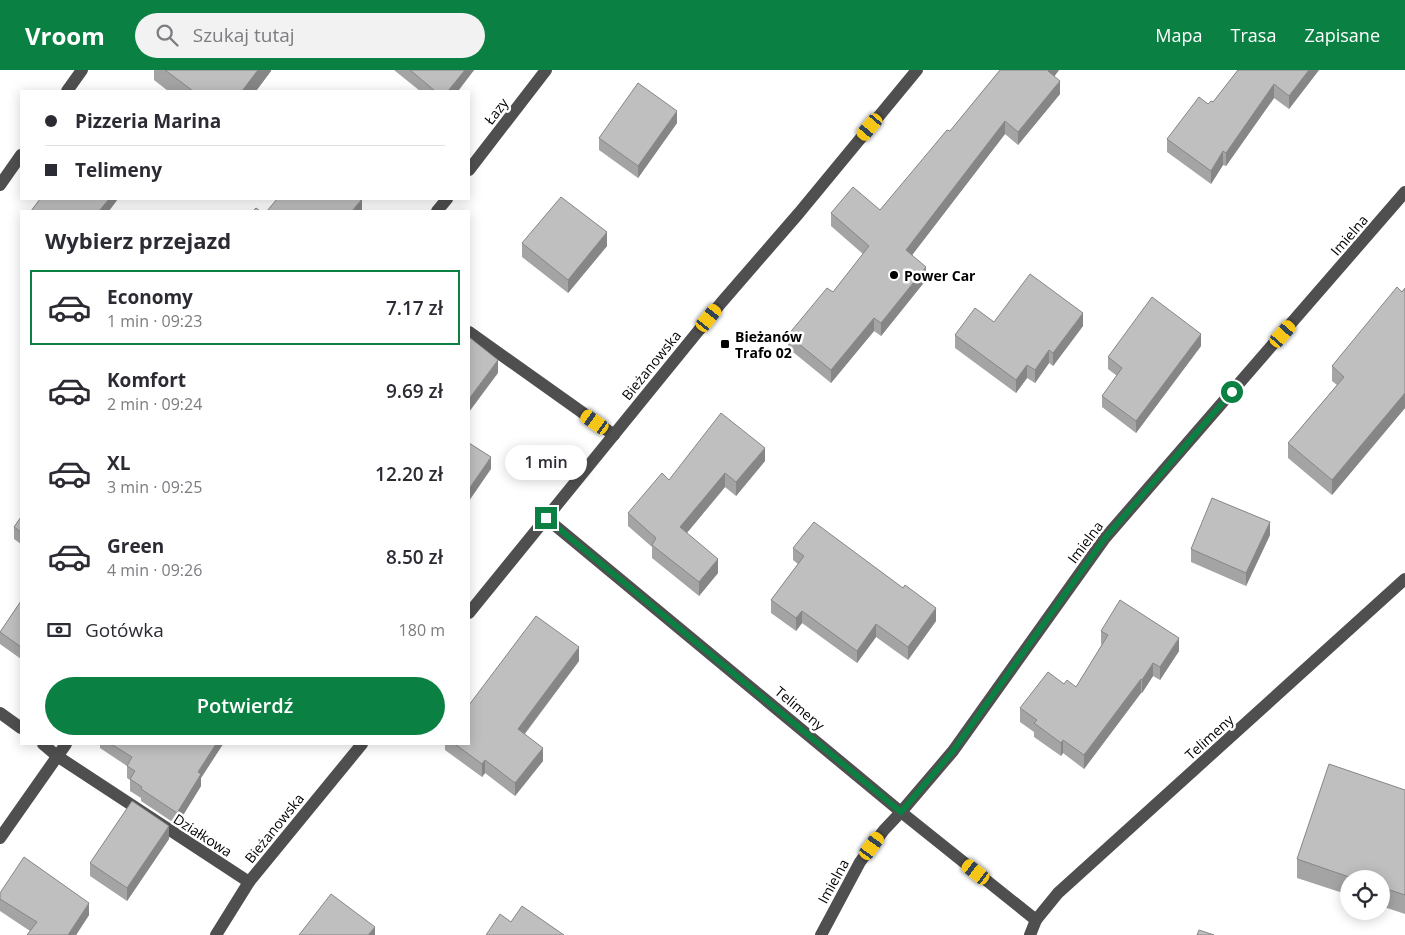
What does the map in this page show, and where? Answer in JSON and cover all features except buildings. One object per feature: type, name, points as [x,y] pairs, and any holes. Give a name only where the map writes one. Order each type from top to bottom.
[{"type":"street","points":[[68,90],[82,70]]},
{"type":"street","name":"Łazy","points":[[470,169],[546,70]]},
{"type":"street","name":"Bieżanowska","points":[[470,612],[721,303],[917,70]]},
{"type":"street","points":[[0,185],[20,156]]},
{"type":"street","name":"Imielna","points":[[821,935],[860,862],[884,830],[953,751],[1105,538],[1405,192]]},
{"type":"street","points":[[438,210],[446,200]]},
{"type":"street","points":[[470,333],[614,435]]},
{"type":"street","name":"Telimeny","points":[[546,518],[901,812],[1036,920]]},
{"type":"street","name":"Telimeny","points":[[1030,935],[1036,920],[1058,893],[1405,579]]},
{"type":"street","points":[[0,713],[20,727]]},
{"type":"street","name":"Działkowa","points":[[44,745],[249,882]]},
{"type":"street","points":[[0,838],[65,745]]},
{"type":"street","name":"Bieżanowska","points":[[216,935],[249,882],[361,745]]},
{"type":"place","name":"Power Car","points":[[894,275]]},
{"type":"place","name":"Bieżanów Trafo 02","points":[[725,344]]},
{"type":"route","points":[[546,518],[901,812],[953,751],[1105,538],[1232,392]]}]
